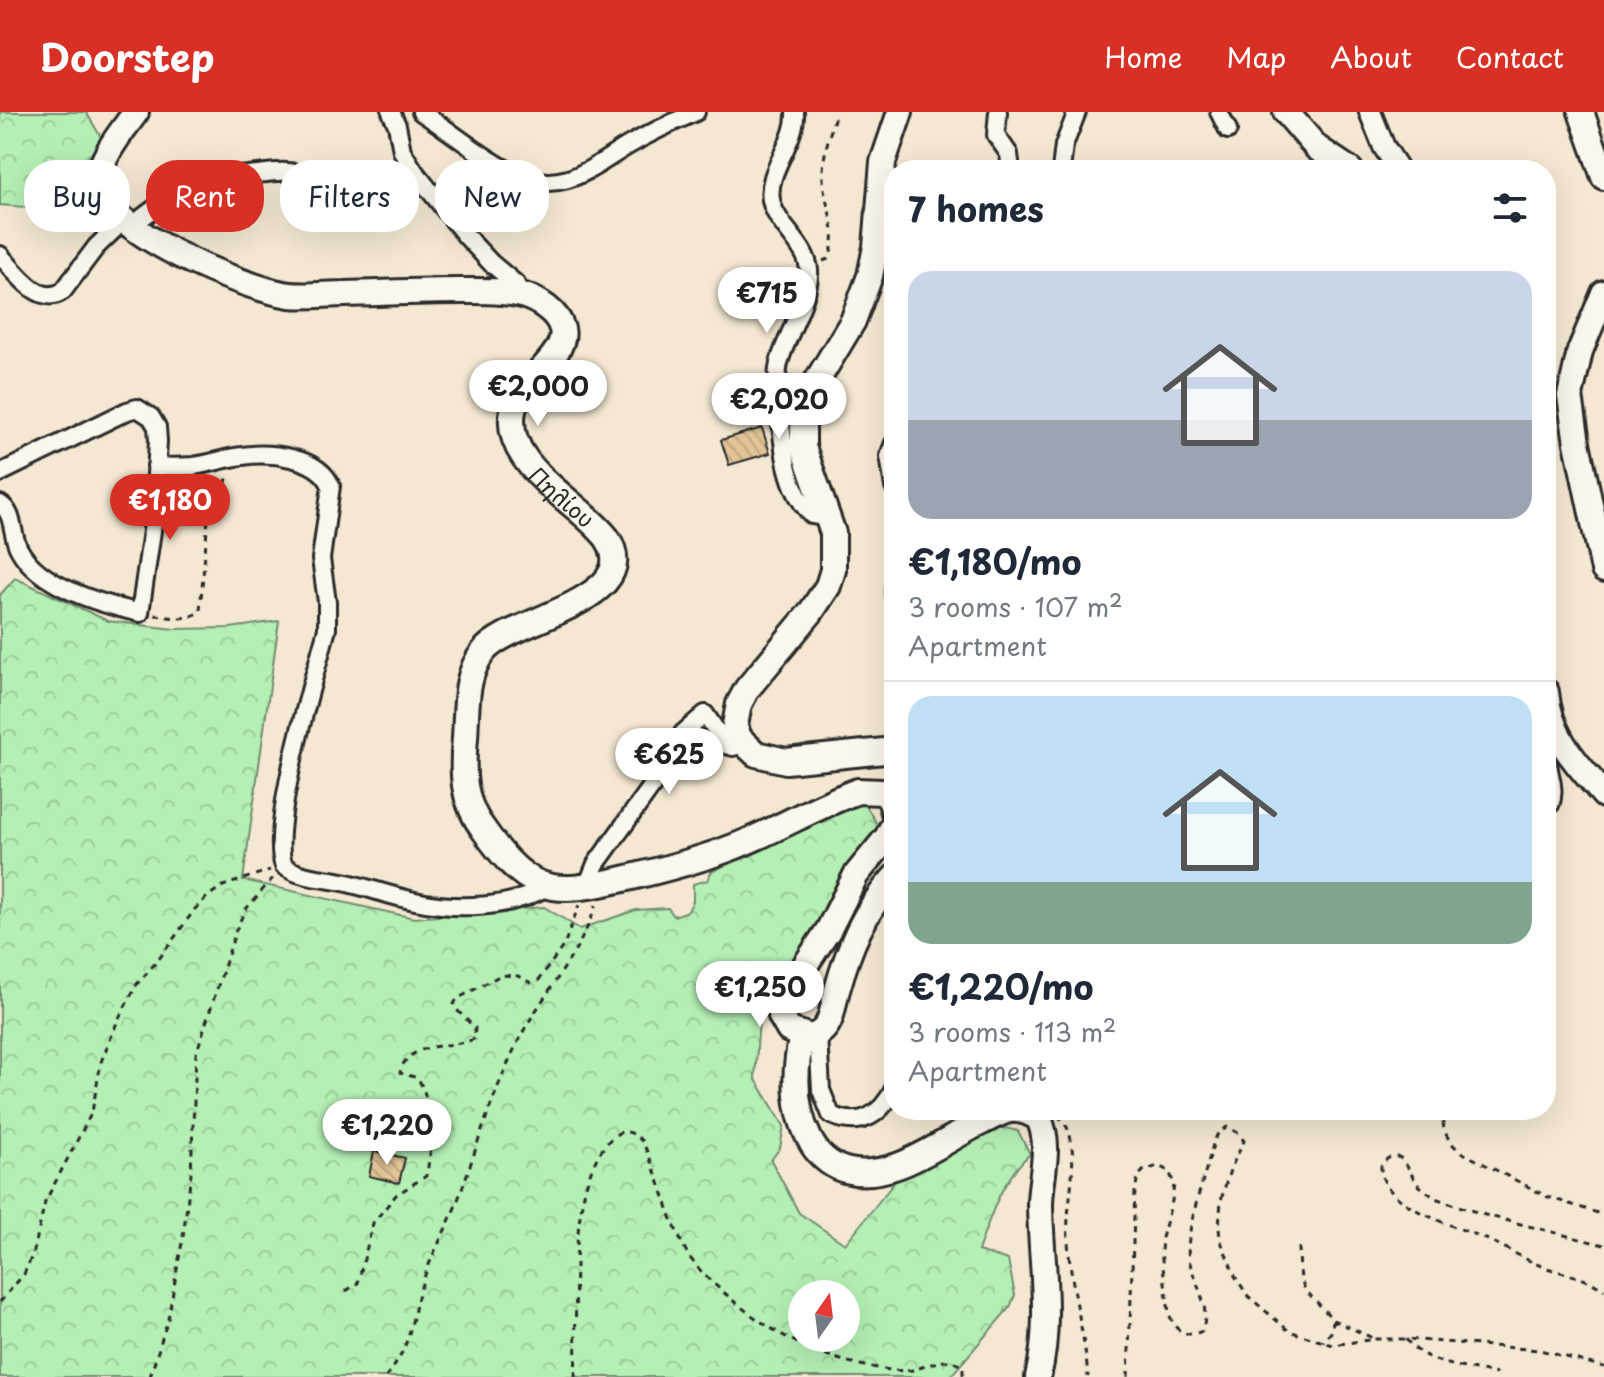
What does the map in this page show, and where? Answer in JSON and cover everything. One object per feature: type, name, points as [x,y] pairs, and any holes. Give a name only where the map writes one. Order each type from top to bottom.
[{"type":"main road","name":"Πηλίου","points":[[107,160],[136,112]]},
{"type":"main road","points":[[884,751],[779,761],[756,754],[744,744],[735,725],[742,696],[811,612],[831,580],[835,544],[803,447],[803,412],[809,394],[848,330],[870,276],[876,247],[883,162],[900,112]]},
{"type":"main road","points":[[1286,112],[1317,148],[1335,160]]},
{"type":"main road","points":[[1581,112],[1604,177]]},
{"type":"main road","name":"Πηλίου","points":[[130,223],[213,272],[288,294],[466,291],[519,294],[535,300],[558,319],[563,341],[515,402],[513,421],[518,445],[534,471],[603,533],[611,544],[614,556],[610,574],[599,589],[567,608],[499,636],[481,654],[470,678],[463,764],[468,801],[478,823],[510,862],[530,879],[548,886]]},
{"type":"main road","points":[[1604,293],[1580,351],[1570,396],[1604,570]]},
{"type":"main road","points":[[1556,733],[1574,762],[1604,795]]},
{"type":"main road","points":[[548,886],[594,885],[678,865],[723,851],[858,791],[871,790],[884,794]]},
{"type":"main road","points":[[817,1028],[789,1030],[782,1020],[782,1003],[829,929],[856,875],[884,841]]},
{"type":"main road","points":[[884,890],[861,923],[817,1028],[795,1066],[798,1100],[814,1147],[827,1161],[842,1169],[868,1172],[894,1167],[988,1120]]},
{"type":"main road","points":[[1038,1377],[1045,1347],[1046,1324],[1040,1209],[1045,1147],[1039,1120]]},
{"type":"street","points":[[391,112],[402,151],[421,181],[491,263],[516,284],[519,294]]},
{"type":"street","points":[[421,112],[508,170],[543,182],[563,181],[581,175],[630,144],[696,112]]},
{"type":"street","points":[[795,112],[794,125],[773,180],[771,195],[778,217],[807,262],[809,272],[778,367],[777,387],[784,454],[794,485],[812,515],[828,518]]},
{"type":"street","points":[[998,112],[996,135],[1010,160]]},
{"type":"street","points":[[1062,160],[1064,145],[1077,112]]},
{"type":"street","points":[[1219,112],[1228,130]]},
{"type":"street","points":[[1370,112],[1392,160]]},
{"type":"street","points":[[130,221],[179,192],[218,174],[246,176],[280,171]]},
{"type":"street","points":[[0,255],[28,285],[41,294],[56,296],[96,247],[115,232]]},
{"type":"street","points":[[0,473],[95,425],[137,408],[151,417],[157,427],[153,524],[140,613],[79,595],[39,571],[19,549],[8,512],[0,504]]},
{"type":"street","points":[[156,466],[190,466],[243,455],[299,461],[320,470],[331,486],[321,559],[327,629],[284,808],[279,842],[284,866],[295,872],[405,899],[445,905],[511,902],[548,886]]},
{"type":"street","points":[[594,885],[596,864],[652,786],[683,733],[705,714],[726,745],[744,744]]},
{"type":"street","points":[[817,1028],[821,1090],[831,1115],[851,1122],[867,1120],[884,1104]]},
{"type":"path","points":[[807,262],[828,259],[834,241],[823,184],[823,165],[836,112]]},
{"type":"path","points":[[140,613],[181,618],[200,611],[209,506],[225,488],[229,476],[218,462]]},
{"type":"path","points":[[0,1302],[24,1274],[34,1251],[45,1202],[92,1112],[101,1062],[137,984],[208,896],[223,886],[284,866]]},
{"type":"path","points":[[150,1377],[168,1319],[183,1237],[191,1173],[196,1054],[245,910],[284,866]]},
{"type":"path","points":[[346,1291],[358,1283],[373,1223],[396,1195],[426,1176],[434,1141],[427,1095],[418,1078],[401,1074],[402,1064],[429,1048],[474,1039],[475,1028],[454,1004],[460,996],[501,975],[518,976],[531,983],[538,981],[564,945],[594,885]]},
{"type":"path","points":[[386,1377],[407,1346],[421,1286],[521,1035],[573,955],[593,915],[594,885]]},
{"type":"path","points":[[1062,1120],[1070,1130],[1068,1244],[1088,1377]]},
{"type":"path","points":[[1442,1120],[1442,1129],[1452,1145],[1461,1152],[1548,1197],[1604,1215]]},
{"type":"path","points":[[1128,1377],[1132,1210],[1138,1177],[1143,1171],[1158,1166],[1164,1167],[1173,1177],[1174,1191],[1161,1252],[1169,1313],[1179,1330],[1190,1335],[1197,1334],[1202,1331],[1206,1311],[1189,1261],[1189,1241],[1213,1144],[1217,1135],[1227,1127],[1244,1141],[1230,1170],[1219,1214],[1220,1239],[1248,1296],[1289,1331],[1333,1345],[1375,1339],[1406,1339],[1540,1350],[1604,1367]]},
{"type":"path","points":[[575,1377],[575,1269],[588,1176],[600,1152],[614,1135],[624,1131],[635,1134],[643,1143],[692,1260],[715,1285],[761,1323],[784,1339],[839,1358],[905,1371],[953,1360],[963,1368],[963,1377]]},
{"type":"path","points":[[1604,1245],[1485,1215],[1435,1198],[1417,1184],[1399,1157],[1388,1158],[1381,1166],[1382,1176],[1396,1194],[1427,1217],[1485,1238],[1543,1267],[1588,1281],[1604,1290]]},
{"type":"path","points":[[1299,1247],[1301,1283],[1310,1297],[1333,1320],[1375,1339]]},
{"type":"path","points":[[1323,1342],[1332,1331],[1333,1320]]},
{"type":"path","points":[[1406,1339],[1412,1348],[1423,1354],[1497,1374]]},
{"type":"green space","points":[[0,112],[86,112],[104,142],[85,160],[24,160],[24,207],[0,205]]},
{"type":"green space","points":[[15,578],[108,621],[174,629],[230,628],[279,621],[243,880],[414,918],[544,907],[580,929],[636,910],[668,908],[674,916],[688,911],[693,901],[693,884],[708,880],[711,872],[778,839],[814,826],[829,811],[863,801],[880,829],[825,918],[774,989],[759,1018],[755,1078],[784,1126],[780,1148],[771,1160],[799,1213],[845,1244],[897,1179],[1001,1127],[1018,1131],[1030,1154],[1004,1187],[978,1251],[1008,1260],[1015,1295],[1010,1307],[950,1377],[0,1377],[0,595]]},
{"type":"building","points":[[762,428],[770,453],[729,465],[721,440]]},
{"type":"building","points":[[374,1151],[405,1158],[399,1183],[369,1176]]}]
